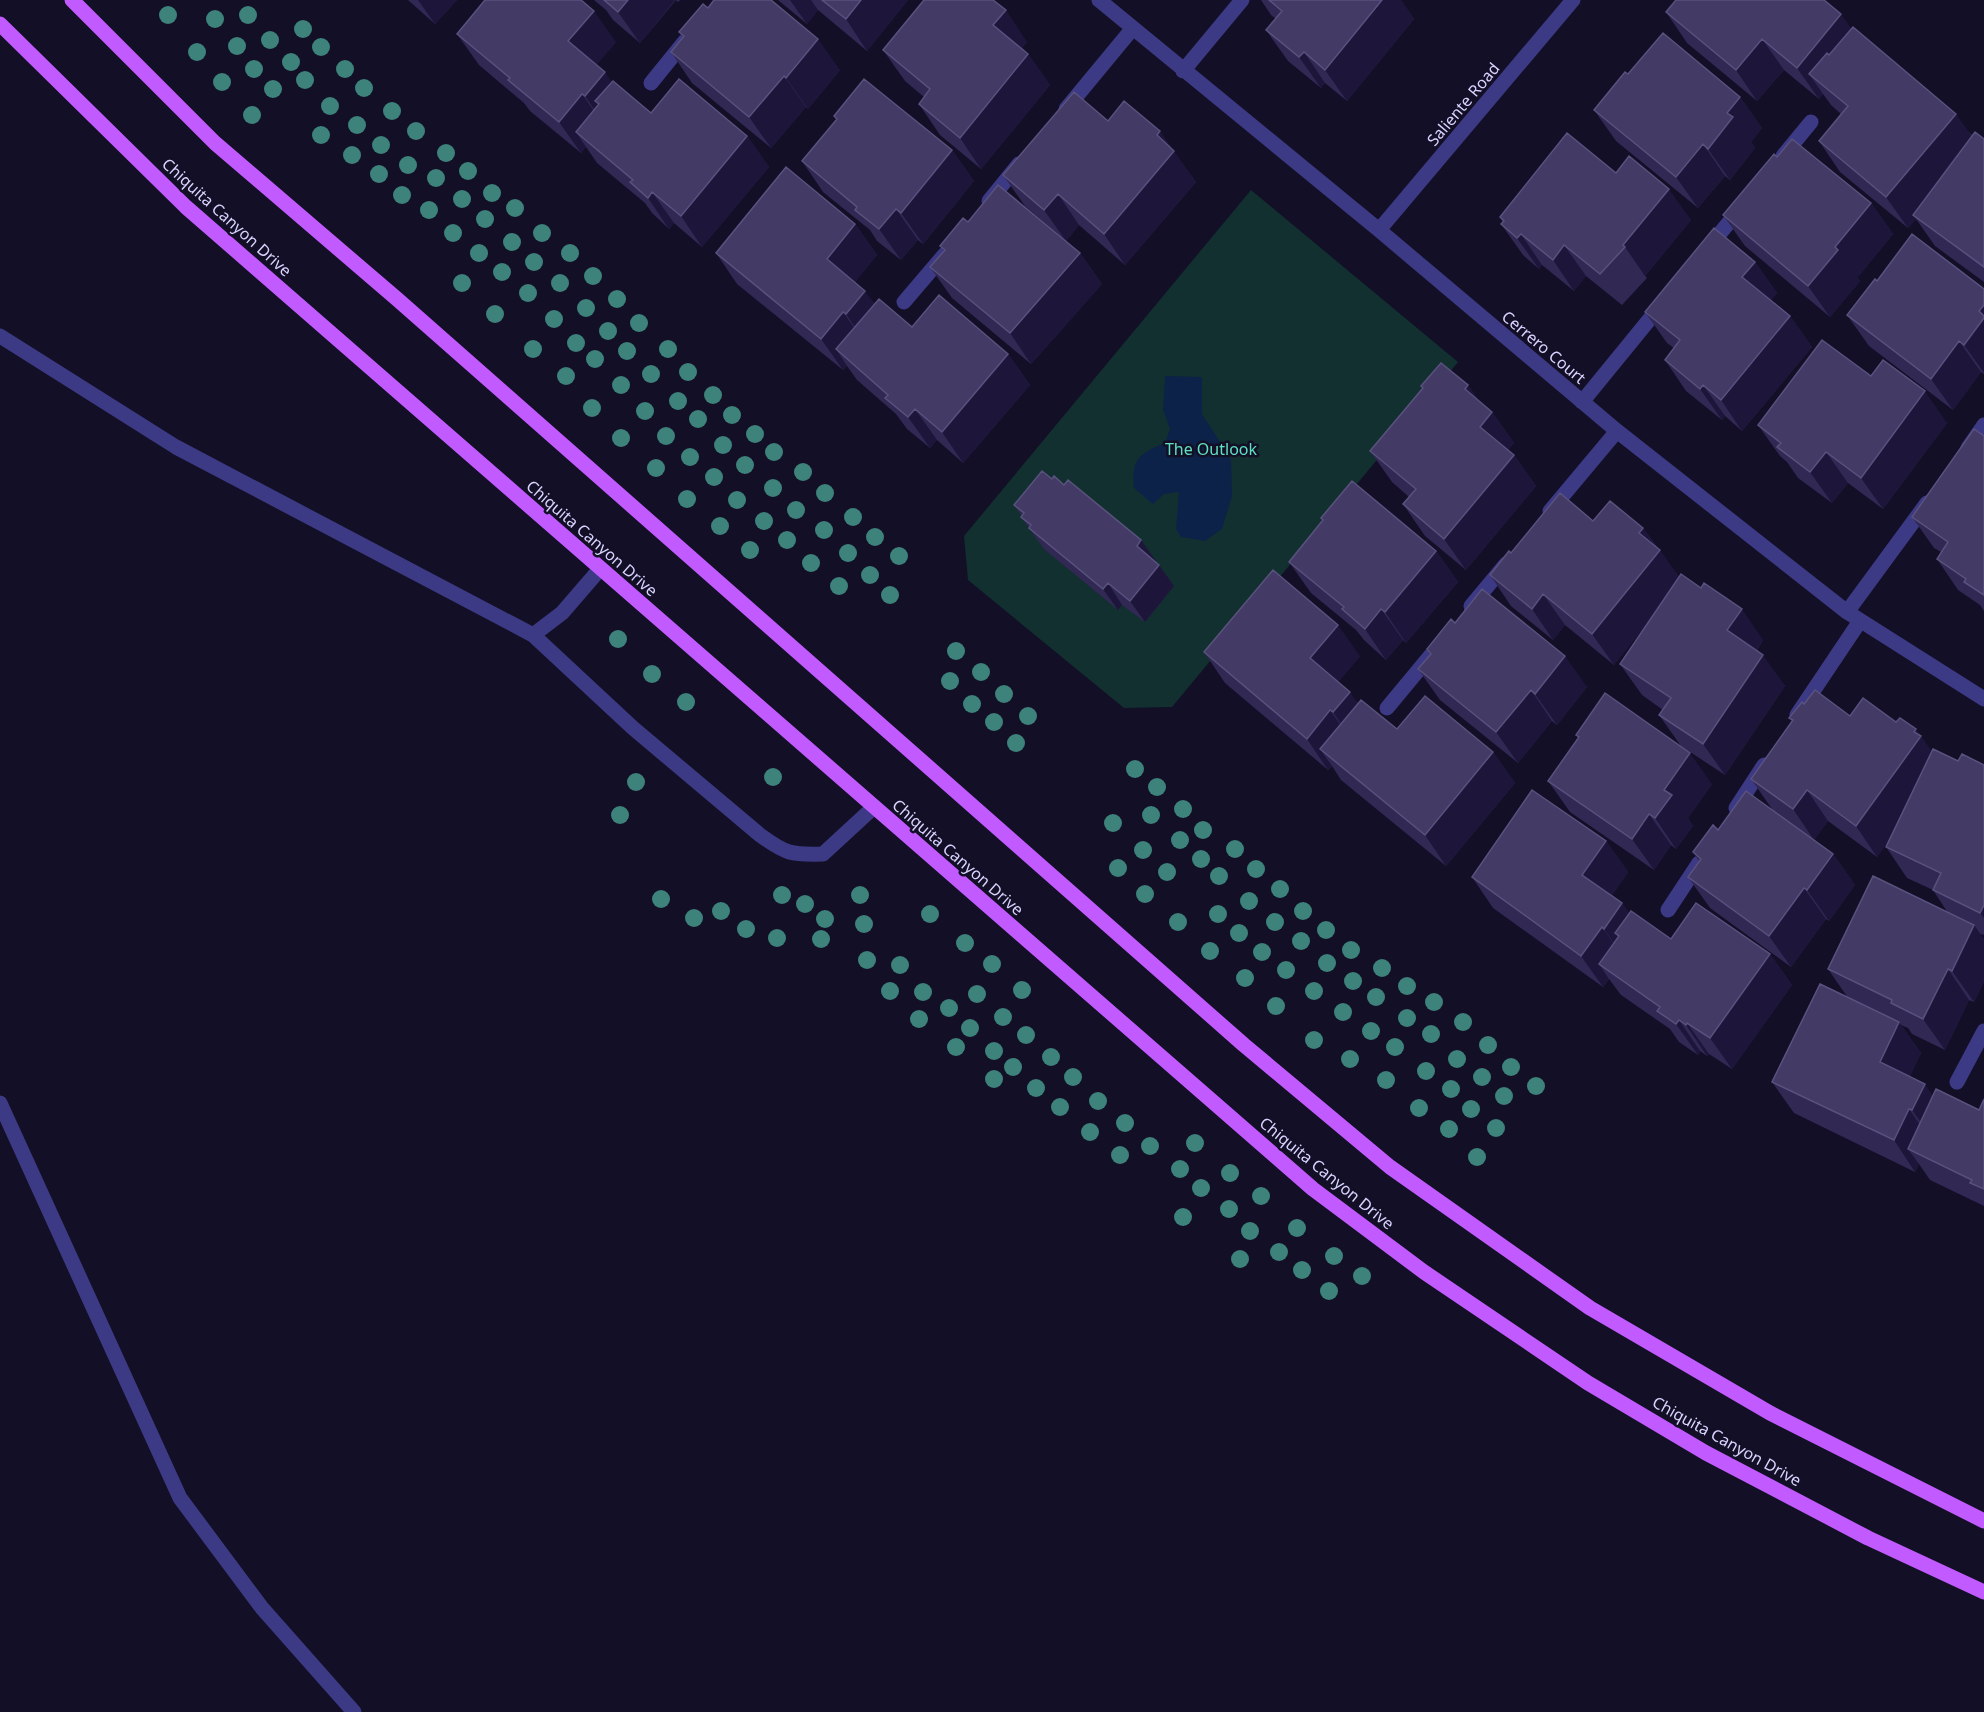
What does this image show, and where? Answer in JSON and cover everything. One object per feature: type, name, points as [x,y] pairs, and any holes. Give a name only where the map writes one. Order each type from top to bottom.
[{"type":"main road","points":[[72,0],[214,143],[397,299],[1244,1045],[1390,1167],[1590,1308],[1770,1413],[1984,1521]]},
{"type":"main road","name":"Chiquita Canyon Drive","points":[[0,24],[186,207],[1313,1189],[1424,1272],[1588,1383],[1706,1453],[1868,1538],[1984,1592]]},
{"type":"street","name":"Cerrero Court","points":[[1099,0],[1379,230],[1617,431],[1847,612],[1984,699]]},
{"type":"street","points":[[1183,71],[1242,0]]},
{"type":"street","name":"Saliente Road","points":[[1379,230],[1573,0]]},
{"type":"street","points":[[651,83],[696,28]]},
{"type":"street","points":[[1057,119],[1133,28]]},
{"type":"street","points":[[1774,167],[1811,122]]},
{"type":"street","points":[[981,211],[1027,156]]},
{"type":"street","points":[[1701,257],[1752,194]]},
{"type":"street","points":[[904,302],[958,238]]},
{"type":"street","points":[[1582,402],[1671,293]]},
{"type":"street","points":[[0,336],[176,447],[533,635],[633,728],[760,835],[783,851],[823,854],[874,807]]},
{"type":"street","points":[[1957,462],[1984,425]]},
{"type":"street","points":[[1544,518],[1617,431]]},
{"type":"street","points":[[1847,612],[1936,490]]},
{"type":"street","points":[[1462,617],[1514,554]]},
{"type":"street","points":[[533,635],[562,613],[600,569]]},
{"type":"street","points":[[1790,727],[1860,621]]},
{"type":"street","points":[[1387,708],[1440,645]]},
{"type":"street","points":[[1725,823],[1770,756]]},
{"type":"street","points":[[1668,910],[1706,852]]},
{"type":"street","points":[[1957,1082],[1984,1031]]},
{"type":"street","points":[[0,1102],[180,1498],[262,1608],[354,1712]]},
{"type":"green space","name":"The Outlook","points":[[1251,190],[1458,362],[1172,707],[1124,708],[968,580],[964,536]]},
{"type":"water","points":[[1165,376],[1202,377],[1202,414],[1231,459],[1232,496],[1222,529],[1205,541],[1181,537],[1176,529],[1179,492],[1164,494],[1153,504],[1134,488],[1134,471],[1139,459],[1149,450],[1165,443],[1170,429],[1163,410]]},
{"type":"building","points":[[485,0],[581,0],[594,11],[568,41],[605,72],[585,96],[582,94],[559,122],[457,34]]},
{"type":"building","points":[[604,0],[628,0],[618,12]]},
{"type":"building","points":[[714,0],[771,0],[818,39],[786,78],[784,76],[749,117],[671,52],[684,36],[679,32],[703,4],[708,8]]},
{"type":"building","points":[[822,0],[861,0],[846,19]]},
{"type":"building","points":[[924,0],[993,0],[1006,10],[993,25],[1028,54],[960,138],[919,104],[930,89],[883,50]]},
{"type":"building","points":[[1269,0],[1382,0],[1325,70],[1304,52],[1299,57],[1266,30],[1282,11]]},
{"type":"building","points":[[1676,0],[1824,0],[1841,14],[1797,68],[1762,39],[1736,70],[1666,12]]},
{"type":"building","points":[[1853,27],[1956,114],[1886,197],[1819,141],[1848,106],[1809,74]]},
{"type":"building","points":[[1663,33],[1740,97],[1727,113],[1733,117],[1708,149],[1703,144],[1676,177],[1594,110],[1625,72],[1628,74]]},
{"type":"building","points":[[679,79],[747,136],[681,216],[652,192],[648,198],[630,182],[633,180],[576,132],[599,104],[595,101],[613,81],[651,113]]},
{"type":"building","points":[[864,79],[952,150],[901,213],[896,209],[879,229],[855,210],[857,207],[802,161],[837,119],[834,116]]},
{"type":"building","points":[[1074,92],[1108,121],[1124,101],[1160,131],[1157,135],[1174,151],[1104,234],[1058,194],[1044,210],[1003,175]]},
{"type":"building","points":[[1975,132],[1984,139],[1984,267],[1913,215]]},
{"type":"building","points":[[1567,133],[1616,173],[1629,156],[1669,189],[1623,245],[1625,247],[1600,274],[1564,245],[1553,260],[1521,234],[1517,238],[1501,224],[1504,221],[1500,217]]},
{"type":"building","points":[[1792,139],[1871,203],[1835,247],[1838,250],[1808,286],[1723,215],[1774,154],[1777,157]]},
{"type":"building","points":[[786,167],[855,224],[827,259],[865,291],[846,314],[843,312],[821,339],[716,253]]},
{"type":"building","points":[[998,185],[1080,253],[1010,333],[930,267],[945,250],[940,246],[963,218],[968,222]]},
{"type":"building","points":[[1714,228],[1755,262],[1742,277],[1790,316],[1721,400],[1703,385],[1700,389],[1665,360],[1680,340],[1645,312]]},
{"type":"building","points":[[1912,234],[1984,289],[1984,305],[1979,311],[1984,318],[1964,345],[1959,341],[1931,379],[1847,315],[1875,279],[1877,281]]},
{"type":"building","points":[[939,295],[1008,354],[942,432],[915,409],[908,417],[885,398],[888,395],[836,349],[879,299],[912,327]]},
{"type":"building","points":[[1822,340],[1871,376],[1883,360],[1925,391],[1861,478],[1826,452],[1810,472],[1777,447],[1781,443],[1758,425]]},
{"type":"building","points":[[1441,363],[1468,385],[1465,389],[1492,412],[1480,427],[1514,455],[1444,539],[1403,504],[1416,489],[1370,451]]},
{"type":"building","points":[[1974,429],[1984,436],[1984,595],[1964,582],[1966,579],[1937,559],[1948,542],[1912,517]]},
{"type":"building","points":[[1042,471],[1052,479],[1054,476],[1064,485],[1068,480],[1141,540],[1137,546],[1159,565],[1130,601],[1108,583],[1103,589],[1029,528],[1031,525],[1021,517],[1024,513],[1014,505]]},
{"type":"building","points":[[1352,481],[1436,551],[1385,612],[1381,609],[1365,629],[1342,609],[1344,607],[1289,562]]},
{"type":"building","points":[[1560,493],[1593,521],[1610,501],[1643,528],[1639,533],[1660,550],[1592,634],[1543,594],[1532,609],[1490,575]]},
{"type":"building","points":[[1273,570],[1338,625],[1310,658],[1350,692],[1333,712],[1330,710],[1307,739],[1204,652]]},
{"type":"building","points":[[1681,574],[1701,588],[1704,583],[1742,609],[1727,630],[1763,655],[1703,744],[1659,715],[1671,698],[1620,664]]},
{"type":"building","points":[[1482,589],[1565,656],[1535,694],[1531,690],[1496,732],[1418,669],[1431,654],[1427,649],[1451,619],[1455,623]]},
{"type":"building","points":[[1815,690],[1850,716],[1863,698],[1896,722],[1900,718],[1916,729],[1914,732],[1921,736],[1856,826],[1807,790],[1793,809],[1751,779],[1793,720],[1789,718]]},
{"type":"building","points":[[1605,693],[1690,753],[1664,790],[1672,795],[1655,818],[1649,814],[1632,839],[1548,781],[1579,737],[1576,735]]},
{"type":"building","points":[[1425,696],[1493,752],[1425,835],[1320,749],[1361,700],[1397,729]]},
{"type":"building","points":[[1933,749],[1958,761],[1962,754],[1984,765],[1984,905],[1980,913],[1933,890],[1941,873],[1886,847]]},
{"type":"building","points":[[1532,790],[1606,841],[1582,875],[1622,903],[1581,956],[1472,877]]},
{"type":"building","points":[[1746,791],[1833,854],[1807,890],[1804,888],[1769,936],[1688,877],[1701,859],[1693,852],[1713,825],[1718,830]]},
{"type":"building","points":[[1873,876],[1974,925],[1952,971],[1948,969],[1923,1019],[1891,1003],[1892,1000],[1828,969]]},
{"type":"building","points":[[1696,903],[1770,954],[1710,1038],[1687,1023],[1686,1025],[1679,1020],[1676,1024],[1657,1011],[1660,1007],[1599,964],[1619,936],[1615,933],[1631,911],[1671,939]]},
{"type":"building","points":[[1820,984],[1899,1022],[1880,1062],[1925,1084],[1912,1110],[1909,1109],[1894,1140],[1772,1082]]},
{"type":"building","points":[[1936,1089],[1979,1110],[1984,1099],[1984,1189],[1970,1183],[1972,1180],[1908,1149]]}]
